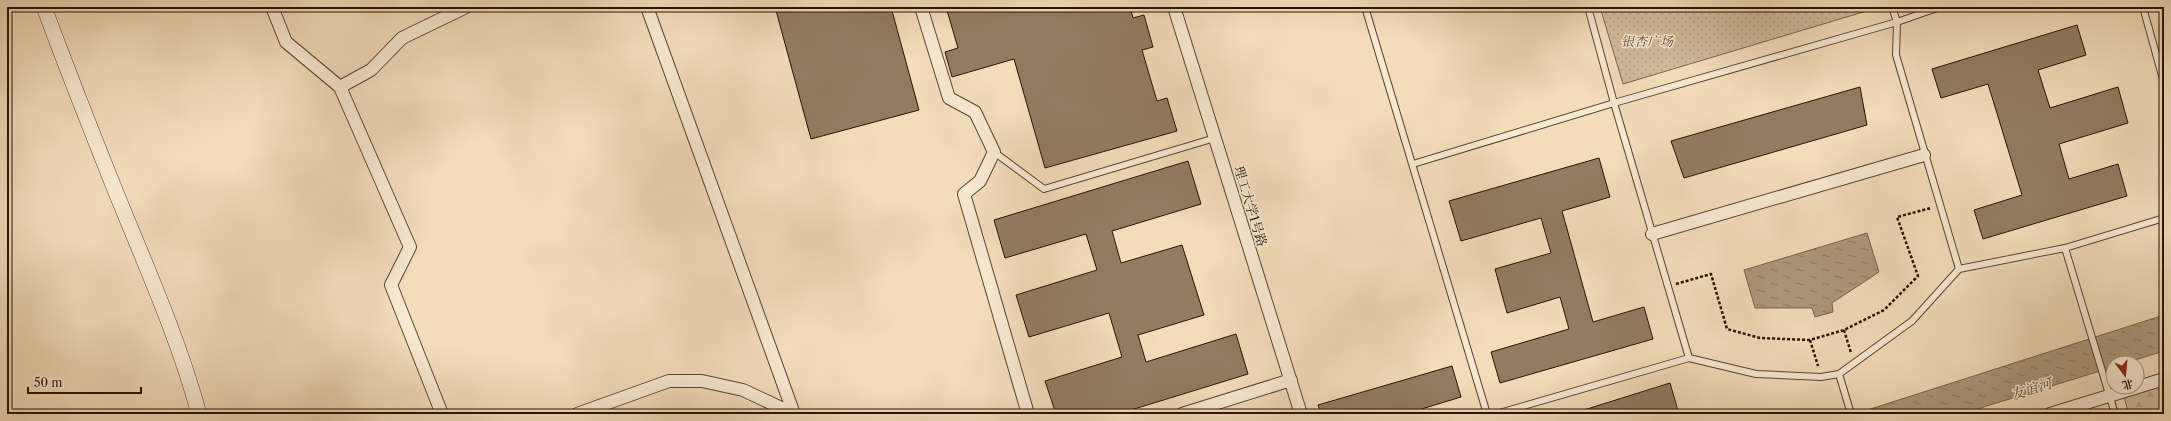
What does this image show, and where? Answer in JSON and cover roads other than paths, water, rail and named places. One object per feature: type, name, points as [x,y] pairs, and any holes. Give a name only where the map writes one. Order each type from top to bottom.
[{"type":"street","points":[[44,7],[112,184],[161,298],[190,380],[199,414]]},
{"type":"street","points":[[272,7],[286,42],[340,87],[410,247],[391,284],[442,414]]},
{"type":"street","points":[[340,87],[371,70],[402,38],[466,7]]},
{"type":"street","points":[[647,7],[794,414]]},
{"type":"street","points":[[921,7],[949,98],[975,112],[994,152],[980,181],[964,194],[1028,414]]},
{"type":"street","name":"理工大学1号路","points":[[1174,7],[1301,414]]},
{"type":"street","points":[[1652,234],[1924,155]]},
{"type":"street","points":[[2050,414],[2164,379]]},
{"type":"street","points":[[1182,414],[1290,380]]},
{"type":"street","points":[[581,414],[668,381],[702,381],[743,390],[794,414]]},
{"type":"lane","points":[[1365,7],[1413,164],[1486,414]]},
{"type":"lane","points":[[1588,7],[1614,103],[1689,358]]},
{"type":"lane","points":[[1892,7],[1897,22],[1896,55],[1939,206],[1959,269]]},
{"type":"lane","points":[[1413,164],[1614,103],[1897,22],[1940,7]]},
{"type":"lane","points":[[2143,7],[2164,83]]},
{"type":"lane","points":[[994,152],[1044,190],[1215,138]]},
{"type":"lane","points":[[1496,414],[1689,358],[1756,374],[1821,377],[1839,374],[1912,321],[1959,269],[2065,248],[2164,218]]},
{"type":"lane","points":[[2065,248],[2115,414]]},
{"type":"lane","points":[[1839,374],[1852,414]]},
{"type":"water","points":[[1867,233],[1879,272],[1832,303],[1833,312],[1815,317],[1812,308],[1755,308],[1744,270]]},
{"type":"water","name":"友谊河","points":[[2164,315],[2164,351],[2145,357],[2145,355],[2105,355],[2105,369],[1961,414],[1855,414]]},
{"type":"park label","name":"银杏广场","points":[[1647,41]]}]
